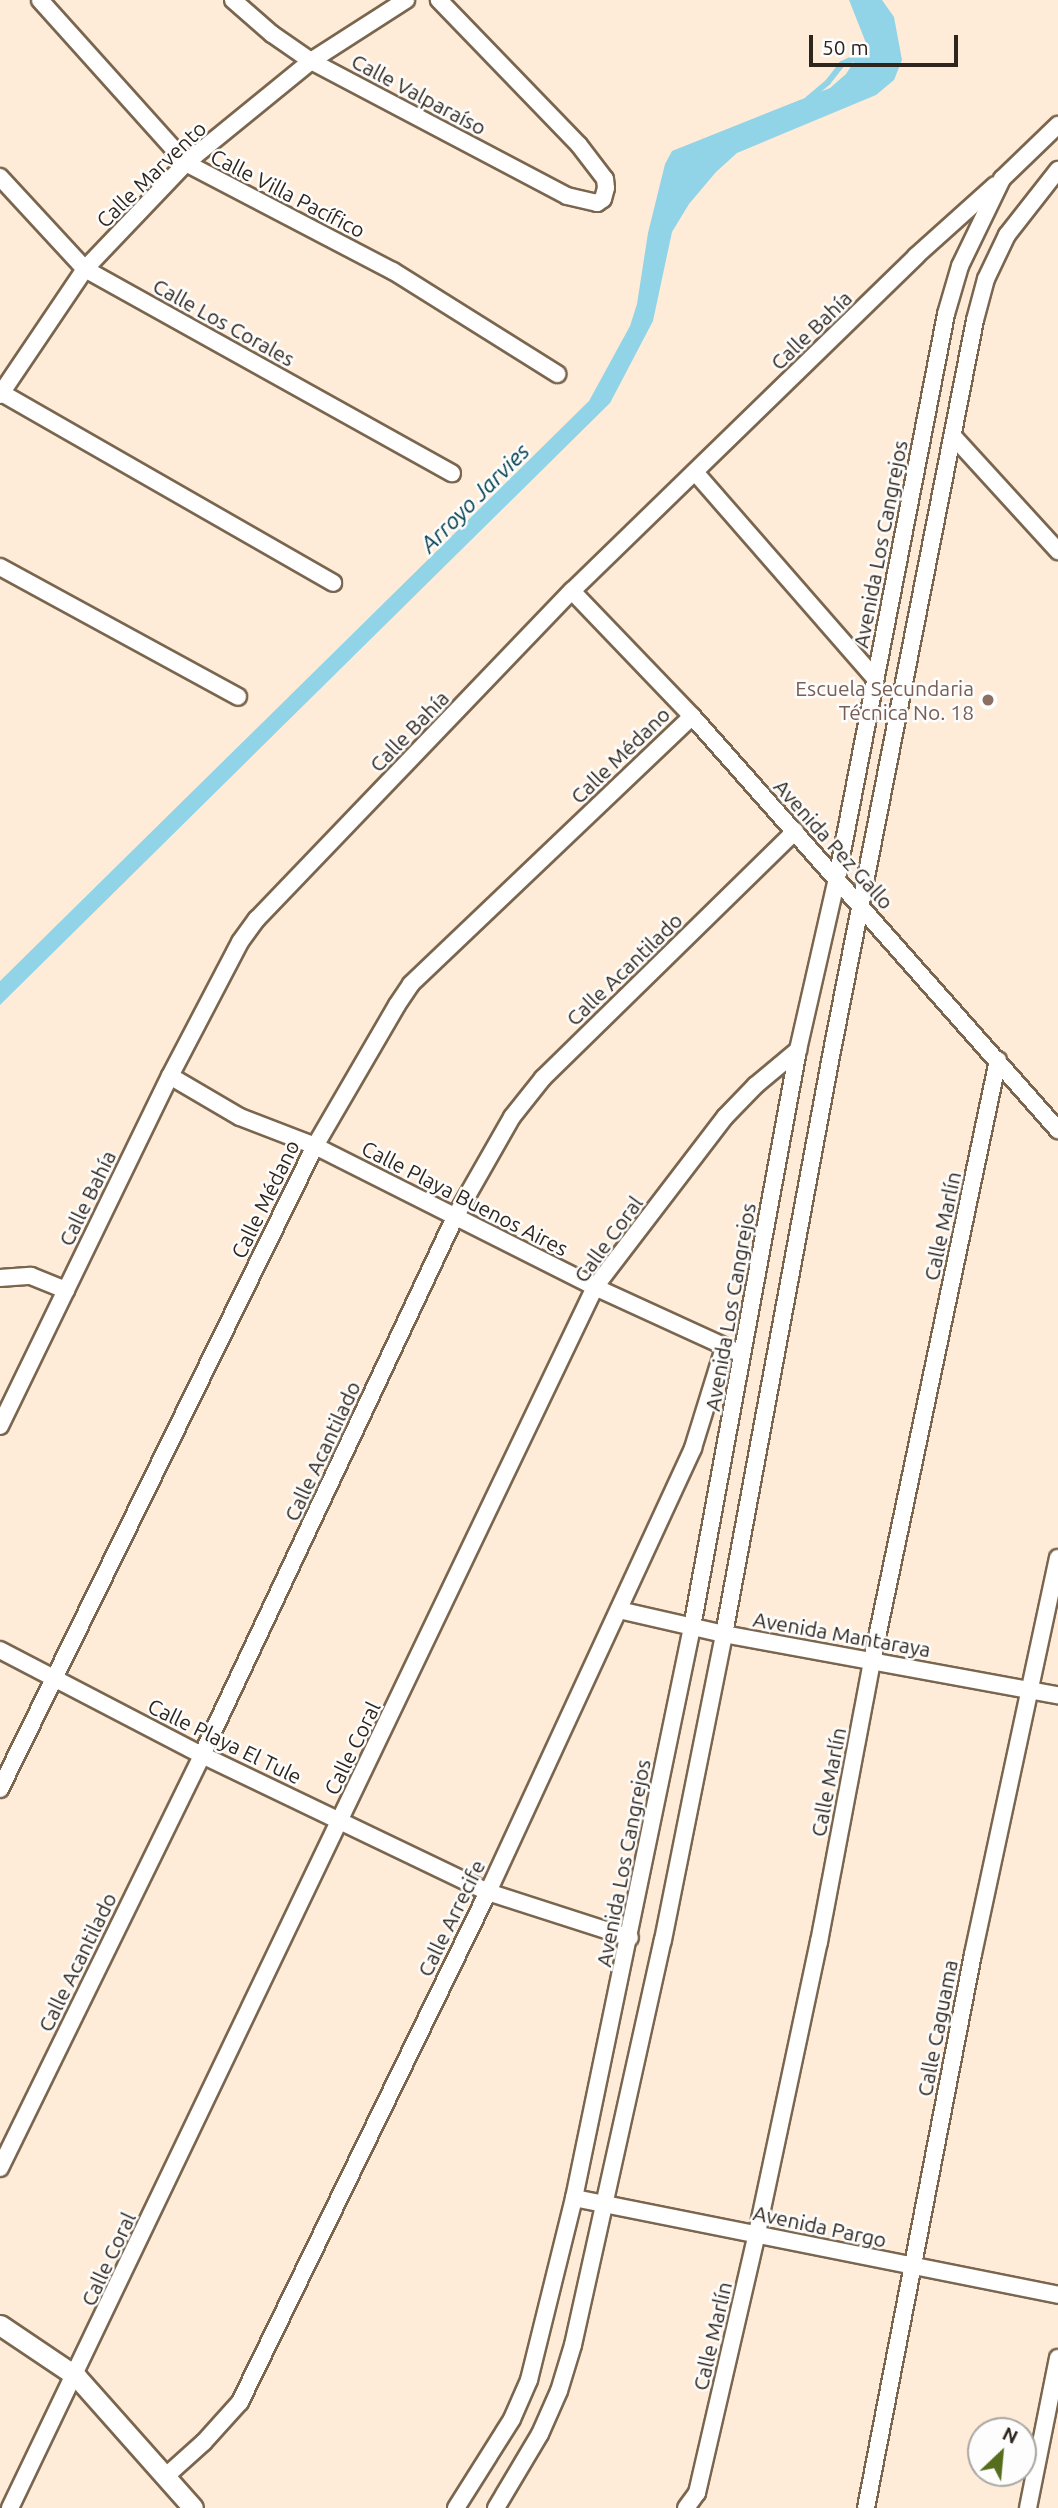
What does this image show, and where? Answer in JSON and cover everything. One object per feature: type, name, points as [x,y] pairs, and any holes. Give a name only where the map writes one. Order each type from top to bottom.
[{"type":"street","name":"Calle Villa Pacífico","points":[[40,0],[186,163],[393,271],[557,374]]},
{"type":"street","name":"Calle Valparaíso","points":[[233,0],[272,34],[311,61],[567,196],[597,203],[603,199],[605,178],[579,145],[439,0]]},
{"type":"street","name":"Calle Marvento","points":[[0,394],[85,269],[186,163],[311,61],[406,0]]},
{"type":"street","name":"Avenida Los Cangrejos","points":[[456,2508],[512,2419],[529,2379],[574,2198],[630,1938],[692,1627],[798,1050],[837,878],[946,314],[960,266],[1002,179],[1058,125]]},
{"type":"street","points":[[496,2508],[540,2434],[559,2390],[573,2345],[663,1940],[724,1634],[861,906],[986,279],[1007,235],[1058,170]]},
{"type":"street","name":"Calle Los Corales","points":[[0,177],[85,269],[452,473]]},
{"type":"street","name":"Calle Bahía","points":[[0,1426],[170,1076],[240,942],[257,919],[572,591],[916,256],[1002,179]]},
{"type":"street","points":[[0,394],[334,583]]},
{"type":"street","points":[[953,436],[1058,551]]},
{"type":"street","points":[[695,472],[875,678]]},
{"type":"street","points":[[0,567],[238,697]]},
{"type":"street","name":"Avenida Pez Gallo","points":[[572,591],[692,716],[1058,1130]]},
{"type":"street","name":"Calle Médano","points":[[0,1789],[315,1146],[411,984],[692,716]]},
{"type":"street","name":"Calle Acantilado","points":[[0,2168],[202,1755],[454,1217],[527,1096],[794,831]]},
{"type":"street","name":"Calle Coral","points":[[10,2508],[76,2376],[595,1287],[725,1117],[755,1085],[798,1050]]},
{"type":"street","name":"Calle Marlín","points":[[686,2508],[696,2501],[757,2233],[819,1942],[872,1661],[998,1060]]},
{"type":"street","name":"Calle Playa Buenos Aires","points":[[170,1076],[240,1117],[315,1146],[595,1287],[724,1348],[744,1354]]},
{"type":"street","points":[[0,1278],[31,1276],[66,1290]]},
{"type":"street","name":"Calle Arrecife","points":[[165,2476],[204,2442],[240,2402],[488,1892],[693,1448],[724,1348]]},
{"type":"street","name":"Calle Caguama","points":[[866,2508],[973,1954],[1058,1558]]},
{"type":"street","name":"Avenida Mantaraya","points":[[618,1610],[724,1634],[1058,1695]]},
{"type":"street","name":"Calle Playa El Tule","points":[[0,1650],[202,1755],[488,1892],[630,1938]]},
{"type":"street","name":"Avenida Pargo","points":[[574,2198],[1058,2295]]},
{"type":"street","points":[[0,2325],[76,2376],[193,2508]]},
{"type":"street","points":[[1028,2508],[1058,2358]]},
{"type":"water","name":"Arroyo Jarvies","points":[[849,0],[882,0],[894,17],[902,60],[894,80],[876,95],[737,153],[716,172],[689,204],[672,232],[653,321],[610,403],[0,1005],[0,981],[589,401],[630,326],[637,304],[648,233],[665,164],[672,151],[830,88],[846,74],[866,43]]},
{"type":"waterway","name":"Arroyo Jarvies","points":[[808,99],[828,82],[842,64],[863,54]]},
{"type":"place","name":"Escuela Secundaria Técnica No. 18","points":[[988,700]]}]
